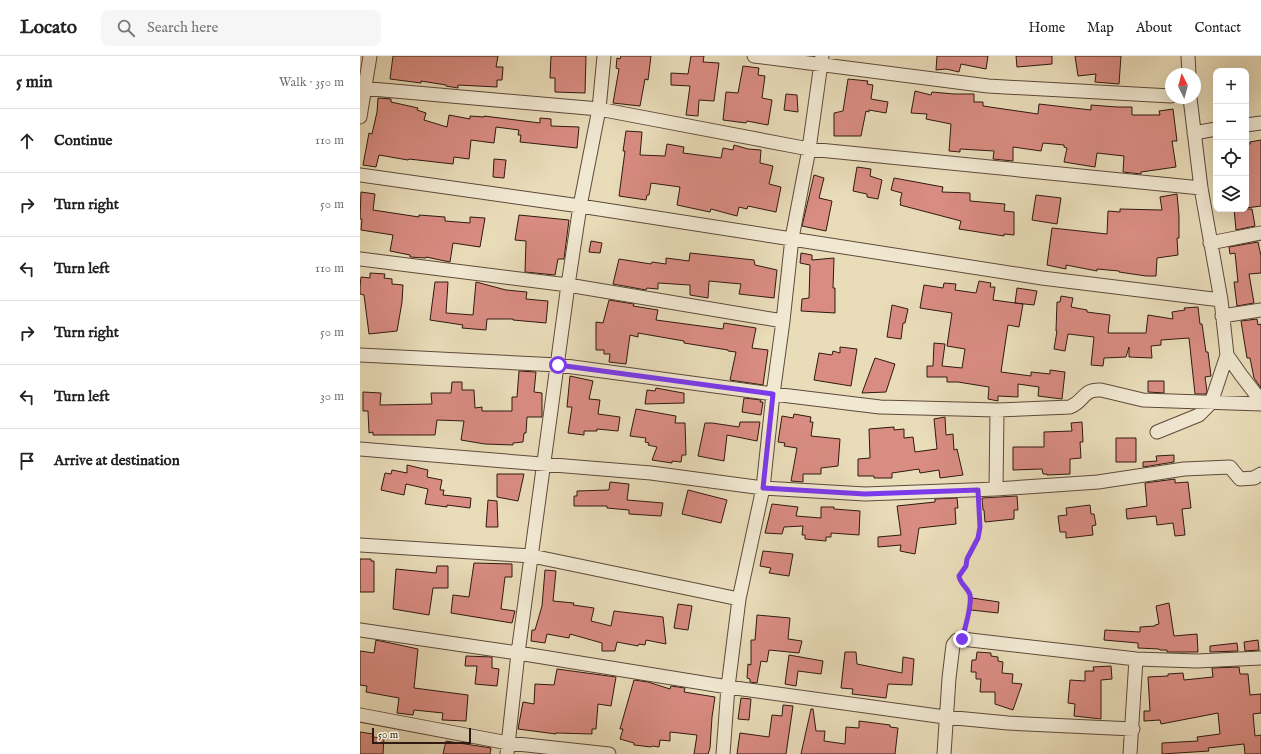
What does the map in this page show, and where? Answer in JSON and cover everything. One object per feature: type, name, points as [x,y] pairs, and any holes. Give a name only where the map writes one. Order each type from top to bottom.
[{"type":"street","points":[[360,117],[362,88],[370,56]]},
{"type":"street","points":[[508,749],[518,653],[545,464],[568,285],[580,206],[598,109],[604,56]]},
{"type":"street","points":[[754,56],[822,61],[988,86],[1165,96]]},
{"type":"street","points":[[1188,56],[1189,68]]},
{"type":"street","points":[[723,754],[728,687],[739,599],[763,488],[792,238],[809,149],[822,61]]},
{"type":"street","points":[[362,88],[598,109],[809,149],[1201,188]]},
{"type":"street","points":[[1157,432],[1199,415],[1211,403],[1227,355],[1221,300],[1201,188],[1191,104]]},
{"type":"street","points":[[1249,125],[1261,123]]},
{"type":"street","points":[[1194,133],[1213,130]]},
{"type":"street","points":[[360,175],[792,238],[1042,278],[1221,300]]},
{"type":"street","points":[[1210,242],[1261,233]]},
{"type":"street","points":[[360,259],[568,285],[783,321]]},
{"type":"street","points":[[1222,316],[1261,310]]},
{"type":"street","points":[[360,355],[558,365],[880,407],[997,410],[1070,406],[1078,402],[1089,391],[1095,390],[1102,390],[1144,400],[1211,403],[1261,403]]},
{"type":"street","points":[[1227,355],[1261,403]]},
{"type":"street","points":[[996,489],[997,410]]},
{"type":"street","points":[[360,449],[651,473],[763,488],[865,494],[978,490],[1098,482],[1184,469],[1230,467],[1240,479],[1254,478],[1261,474]]},
{"type":"street","points":[[360,546],[532,556],[739,599]]},
{"type":"street","points":[[360,630],[518,653],[728,687],[946,717],[1008,723],[1132,730]]},
{"type":"street","points":[[944,754],[949,678],[953,645],[957,640],[962,639],[1136,658],[1197,661],[1261,658]]},
{"type":"street","points":[[1130,754],[1136,658]]},
{"type":"street","points":[[360,715],[508,749],[609,754]]},
{"type":"path","points":[[962,639],[967,622],[970,595],[959,576],[966,566],[967,559],[978,538],[980,527],[978,490]]},
{"type":"building","points":[[393,56],[498,56],[496,67],[503,67],[502,80],[497,80],[497,87],[458,85],[458,88],[421,81],[421,83],[390,79]]},
{"type":"building","points":[[551,56],[586,56],[585,93],[555,92],[555,78],[550,78]]},
{"type":"building","points":[[621,56],[651,56],[648,80],[645,79],[640,106],[613,103],[619,69],[616,68],[617,58],[620,59]]},
{"type":"building","points":[[691,56],[704,56],[703,62],[719,63],[714,101],[699,100],[698,116],[686,115],[690,86],[671,85],[671,73],[688,74]]},
{"type":"building","points":[[937,56],[988,56],[986,69],[961,64],[959,72],[946,69],[936,70]]},
{"type":"building","points":[[1016,56],[1052,56],[1052,64],[1017,67]]},
{"type":"building","points":[[1075,56],[1121,56],[1119,84],[1095,82],[1096,74],[1078,76]]},
{"type":"building","points":[[743,66],[759,68],[758,75],[765,76],[762,98],[772,100],[768,125],[747,121],[746,123],[723,120],[726,92],[738,93]]},
{"type":"building","points":[[848,79],[868,81],[867,84],[873,85],[871,99],[888,102],[886,113],[869,110],[869,112],[866,111],[861,136],[834,136],[834,113],[843,111]]},
{"type":"building","points":[[915,91],[931,95],[932,92],[974,94],[974,102],[983,102],[983,106],[1038,114],[1039,104],[1091,110],[1091,105],[1132,107],[1132,115],[1160,115],[1159,111],[1173,109],[1177,141],[1172,141],[1176,167],[1141,172],[1141,174],[1123,172],[1124,156],[1097,153],[1095,167],[1064,162],[1067,148],[1064,147],[1064,145],[1043,143],[1041,151],[1013,147],[1013,161],[993,159],[994,151],[960,149],[960,152],[949,151],[951,124],[926,119],[927,114],[911,113]]},
{"type":"building","points":[[786,94],[797,95],[798,112],[784,110]]},
{"type":"building","points":[[378,98],[391,99],[391,102],[418,108],[417,110],[426,113],[424,120],[447,127],[449,115],[470,119],[470,116],[484,116],[540,123],[540,118],[551,119],[551,126],[579,127],[577,148],[520,142],[521,135],[518,135],[519,130],[496,127],[494,143],[471,140],[469,159],[454,157],[453,164],[408,160],[379,155],[376,167],[363,165],[369,133],[372,134],[377,112]]},
{"type":"building","points":[[626,131],[642,132],[640,155],[665,156],[667,144],[684,147],[683,153],[721,158],[723,148],[733,150],[734,145],[748,149],[761,150],[760,163],[773,166],[769,184],[781,187],[776,212],[748,206],[747,209],[739,207],[737,216],[711,209],[710,212],[677,205],[680,187],[651,183],[649,195],[647,195],[646,200],[619,196]]},
{"type":"building","points":[[1261,140],[1261,206],[1249,208],[1249,144],[1250,142]]},
{"type":"building","points":[[494,159],[506,160],[504,178],[493,177]]},
{"type":"building","points":[[857,167],[871,169],[870,176],[882,180],[878,199],[867,197],[867,194],[853,191]]},
{"type":"building","points":[[814,175],[824,178],[819,198],[832,201],[826,231],[802,226]]},
{"type":"building","points":[[894,178],[943,187],[942,192],[970,193],[970,201],[1005,204],[1004,211],[1014,212],[1014,235],[1004,234],[1004,236],[959,229],[961,221],[900,205],[902,193],[891,190]]},
{"type":"building","points":[[361,192],[375,194],[373,210],[419,217],[419,215],[445,217],[445,221],[470,223],[470,217],[485,218],[480,247],[453,243],[450,262],[426,257],[410,257],[410,255],[390,251],[393,235],[361,230]]},
{"type":"building","points":[[1177,194],[1179,216],[1179,238],[1177,238],[1178,255],[1157,258],[1156,276],[1097,269],[1097,271],[1066,265],[1066,269],[1047,265],[1052,228],[1107,234],[1108,211],[1120,212],[1120,209],[1162,210],[1160,197]]},
{"type":"building","points":[[1036,195],[1061,198],[1057,224],[1032,220]]},
{"type":"building","points":[[1249,209],[1252,209],[1255,226],[1236,230],[1234,212],[1249,212]]},
{"type":"building","points":[[519,215],[569,220],[564,259],[558,259],[555,275],[525,272],[526,241],[515,240]]},
{"type":"building","points":[[591,241],[602,243],[600,253],[589,252]]},
{"type":"building","points":[[1258,242],[1261,256],[1261,273],[1249,274],[1254,303],[1237,306],[1234,282],[1238,282],[1235,253],[1230,254],[1229,247]]},
{"type":"building","points":[[690,253],[754,260],[755,265],[777,270],[774,298],[739,294],[741,284],[709,281],[708,298],[690,295],[690,285],[658,283],[658,289],[647,288],[646,290],[613,284],[619,259],[651,264],[652,262],[666,264],[666,258],[689,261]]},
{"type":"building","points":[[801,253],[812,255],[812,260],[834,258],[833,288],[835,288],[835,313],[801,311],[802,299],[809,298],[810,265],[800,263]]},
{"type":"building","points":[[370,273],[385,274],[384,278],[392,279],[392,284],[403,285],[402,302],[397,331],[369,334],[364,295],[360,294],[360,287],[361,277],[370,278]]},
{"type":"building","points":[[979,281],[991,283],[990,287],[995,287],[993,300],[1023,304],[1019,327],[1008,325],[1001,372],[1031,376],[1031,372],[1050,374],[1050,370],[1065,372],[1062,399],[1038,396],[1039,387],[1018,384],[1018,397],[998,396],[998,401],[988,399],[989,387],[958,382],[947,382],[947,377],[927,377],[927,366],[933,366],[934,343],[945,344],[942,366],[962,368],[965,349],[947,346],[952,313],[920,308],[924,285],[943,288],[944,283],[956,284],[955,290],[976,293]]},
{"type":"building","points":[[435,282],[448,282],[446,313],[473,315],[476,282],[506,290],[527,292],[526,299],[548,301],[546,323],[513,319],[487,319],[486,330],[462,328],[463,325],[430,320]]},
{"type":"building","points":[[1017,288],[1037,291],[1034,305],[1015,303]]},
{"type":"building","points":[[1061,296],[1073,298],[1071,307],[1087,310],[1087,312],[1110,315],[1108,333],[1146,333],[1148,315],[1173,319],[1172,312],[1185,310],[1184,308],[1198,307],[1206,352],[1208,352],[1211,376],[1205,377],[1206,394],[1195,394],[1189,338],[1161,340],[1161,345],[1151,346],[1152,358],[1129,357],[1129,347],[1126,357],[1104,358],[1103,366],[1091,365],[1094,337],[1068,334],[1065,351],[1054,349],[1057,331],[1057,302],[1060,302]]},
{"type":"building","points":[[609,300],[658,310],[656,320],[723,329],[724,323],[756,328],[752,348],[768,350],[763,385],[730,380],[736,352],[638,333],[638,337],[630,335],[626,364],[609,362],[610,354],[604,354],[604,350],[596,350],[596,322],[603,323]]},
{"type":"building","points":[[892,305],[908,309],[905,323],[903,323],[901,339],[887,337]]},
{"type":"building","points":[[1257,319],[1258,325],[1261,324],[1261,388],[1254,378],[1250,358],[1247,358],[1241,321]]},
{"type":"building","points":[[840,347],[857,349],[851,386],[814,380],[819,353],[832,355],[833,351],[840,353]]},
{"type":"building","points":[[875,358],[895,364],[886,392],[862,393]]},
{"type":"building","points":[[519,371],[536,372],[534,392],[542,393],[542,417],[527,417],[526,433],[524,433],[523,442],[513,443],[513,445],[485,444],[461,440],[464,421],[437,420],[435,435],[373,435],[373,432],[369,433],[368,411],[363,411],[363,392],[381,393],[380,405],[432,404],[431,393],[451,393],[452,382],[462,382],[462,390],[474,390],[475,408],[482,407],[482,411],[512,411],[512,397],[517,397]]},
{"type":"building","points":[[570,376],[593,381],[589,399],[600,400],[598,414],[620,417],[618,431],[597,429],[597,431],[584,431],[584,435],[568,433],[572,407],[567,407]]},
{"type":"building","points":[[1148,381],[1164,381],[1164,393],[1148,392]]},
{"type":"building","points":[[656,388],[684,393],[684,403],[645,404],[647,390],[655,391]]},
{"type":"building","points":[[744,398],[761,400],[760,402],[763,402],[761,415],[742,412]]},
{"type":"building","points":[[636,409],[676,416],[675,423],[685,423],[686,455],[682,455],[681,462],[672,461],[672,463],[652,460],[657,447],[648,445],[649,443],[645,442],[646,438],[630,436]]},
{"type":"building","points":[[794,414],[811,417],[810,422],[813,422],[811,436],[840,439],[838,466],[821,468],[821,474],[803,474],[803,482],[791,481],[797,448],[784,446],[785,443],[778,442],[782,416],[793,418]]},
{"type":"building","points":[[945,417],[946,435],[953,434],[954,450],[957,449],[963,475],[940,478],[939,470],[920,473],[919,469],[892,473],[892,478],[858,476],[858,459],[870,458],[869,429],[894,427],[894,430],[904,429],[904,438],[913,437],[915,452],[937,449],[934,419]]},
{"type":"building","points":[[740,422],[760,422],[757,441],[727,435],[724,461],[698,456],[705,423],[739,427]]},
{"type":"building","points":[[1082,422],[1083,442],[1080,442],[1081,458],[1070,459],[1070,474],[1047,475],[1043,474],[1042,469],[1013,470],[1013,447],[1044,447],[1044,432],[1072,431],[1071,423]]},
{"type":"building","points":[[1116,438],[1136,438],[1136,462],[1116,462]]},
{"type":"building","points":[[1174,455],[1174,462],[1143,467],[1143,462],[1157,461],[1156,456]]},
{"type":"building","points":[[407,465],[428,470],[427,477],[442,480],[440,490],[444,490],[443,495],[471,498],[470,508],[425,504],[428,489],[406,484],[404,495],[381,490],[385,473],[391,474],[392,470],[407,473]]},
{"type":"building","points":[[497,474],[524,474],[518,501],[497,497]]},
{"type":"building","points":[[1175,479],[1175,483],[1188,482],[1191,508],[1182,509],[1185,535],[1175,536],[1173,523],[1157,525],[1156,516],[1127,519],[1126,509],[1147,506],[1145,483]]},
{"type":"building","points":[[610,482],[629,484],[627,500],[663,503],[661,516],[629,514],[629,510],[607,508],[607,506],[574,506],[574,496],[577,496],[577,491],[609,490]]},
{"type":"building","points":[[688,490],[727,500],[721,523],[682,514]]},
{"type":"building","points":[[1017,496],[1018,510],[1014,510],[1014,519],[985,522],[982,498]]},
{"type":"building","points":[[957,498],[958,508],[955,508],[956,524],[919,528],[915,554],[900,551],[901,545],[878,547],[878,537],[901,535],[897,506],[935,502],[935,499]]},
{"type":"building","points":[[488,500],[497,501],[498,527],[486,527]]},
{"type":"building","points":[[772,504],[798,507],[796,516],[821,518],[821,507],[834,507],[834,509],[860,511],[859,535],[831,533],[831,537],[826,537],[826,541],[805,539],[805,535],[802,535],[803,526],[784,527],[782,534],[765,533]]},
{"type":"building","points":[[1090,505],[1091,514],[1094,514],[1096,525],[1092,526],[1093,535],[1066,538],[1066,532],[1060,532],[1058,516],[1067,515],[1066,508]]},
{"type":"building","points":[[763,551],[793,554],[789,576],[769,573],[771,568],[760,566]]},
{"type":"building","points":[[360,559],[371,559],[371,561],[374,561],[374,592],[360,592]]},
{"type":"building","points":[[474,563],[512,564],[512,577],[505,577],[501,609],[515,611],[512,623],[451,613],[453,595],[469,597]]},
{"type":"building","points":[[437,566],[448,566],[448,588],[433,588],[429,615],[393,609],[396,569],[436,573]]},
{"type":"building","points":[[545,570],[556,571],[553,601],[574,603],[573,605],[594,608],[591,621],[611,626],[614,611],[663,617],[666,644],[646,640],[645,645],[639,644],[638,646],[617,642],[615,651],[602,651],[602,643],[570,634],[569,638],[547,634],[545,643],[531,641],[532,630],[535,630],[542,606]]},
{"type":"building","points":[[972,598],[999,602],[998,613],[971,610]]},
{"type":"building","points":[[1169,603],[1174,636],[1197,634],[1198,652],[1167,652],[1167,650],[1138,648],[1138,643],[1104,640],[1105,630],[1140,632],[1140,627],[1155,626],[1159,624],[1156,606]]},
{"type":"building","points":[[678,604],[692,606],[688,630],[674,628]]},
{"type":"building","points":[[757,615],[790,618],[788,639],[802,641],[799,653],[769,650],[767,662],[761,661],[757,683],[750,682],[750,679],[747,678],[748,664],[751,665],[751,640],[755,640]]},
{"type":"building","points":[[376,640],[418,649],[414,688],[468,695],[466,721],[442,720],[443,713],[414,710],[413,715],[397,713],[399,698],[366,692],[367,686],[360,685],[360,651],[374,653]]},
{"type":"building","points":[[1258,640],[1259,650],[1245,651],[1244,642]]},
{"type":"building","points":[[1237,643],[1238,651],[1210,652],[1210,646]]},
{"type":"building","points":[[845,652],[856,652],[857,664],[902,673],[903,657],[914,659],[912,685],[888,684],[886,698],[852,694],[853,689],[841,688]]},
{"type":"building","points":[[977,652],[991,653],[991,656],[998,657],[998,661],[1003,662],[1002,673],[1013,674],[1012,683],[1022,684],[1013,710],[995,704],[995,692],[980,692],[981,679],[976,679],[976,672],[971,672],[972,660],[976,660]]},
{"type":"building","points":[[789,655],[823,661],[821,674],[798,671],[796,686],[785,684]]},
{"type":"building","points":[[466,656],[492,657],[492,668],[499,669],[497,686],[475,684],[477,666],[465,666]]},
{"type":"building","points":[[1111,666],[1112,679],[1101,680],[1101,719],[1074,716],[1075,704],[1068,703],[1070,680],[1085,681],[1085,671],[1094,671],[1093,667]]},
{"type":"building","points":[[1239,667],[1240,674],[1248,674],[1250,695],[1261,694],[1261,713],[1253,714],[1255,736],[1261,735],[1261,754],[1245,754],[1244,744],[1208,748],[1209,751],[1162,754],[1162,743],[1198,741],[1197,737],[1220,734],[1218,713],[1161,724],[1160,720],[1144,721],[1144,711],[1150,711],[1148,677],[1168,676],[1168,674],[1183,673],[1184,680],[1213,677],[1212,668]]},
{"type":"building","points":[[557,669],[616,677],[611,706],[598,704],[596,729],[592,729],[592,734],[556,734],[518,729],[523,702],[534,704],[535,684],[554,685]]},
{"type":"building","points":[[634,680],[648,682],[670,689],[671,686],[685,688],[684,692],[715,697],[710,748],[708,754],[694,754],[697,735],[670,732],[670,741],[660,740],[659,747],[634,745],[634,743],[620,739],[623,729],[620,729]]},
{"type":"building","points":[[741,698],[751,699],[749,720],[738,719]]},
{"type":"building","points":[[783,705],[793,706],[786,754],[737,754],[740,733],[769,737],[772,715],[782,716]]},
{"type":"building","points":[[811,709],[813,709],[816,731],[825,731],[824,741],[845,744],[846,727],[859,728],[859,721],[890,725],[890,727],[898,728],[895,754],[801,754]]},
{"type":"building","points":[[360,732],[373,734],[372,737],[384,738],[383,754],[360,754]]},
{"type":"building","points":[[446,741],[491,748],[490,754],[443,754]]},
{"type":"route","points":[[558,365],[773,394],[763,488],[865,494],[978,490],[980,527],[978,538],[967,559],[966,566],[959,576],[970,595],[967,622],[962,639]]}]
